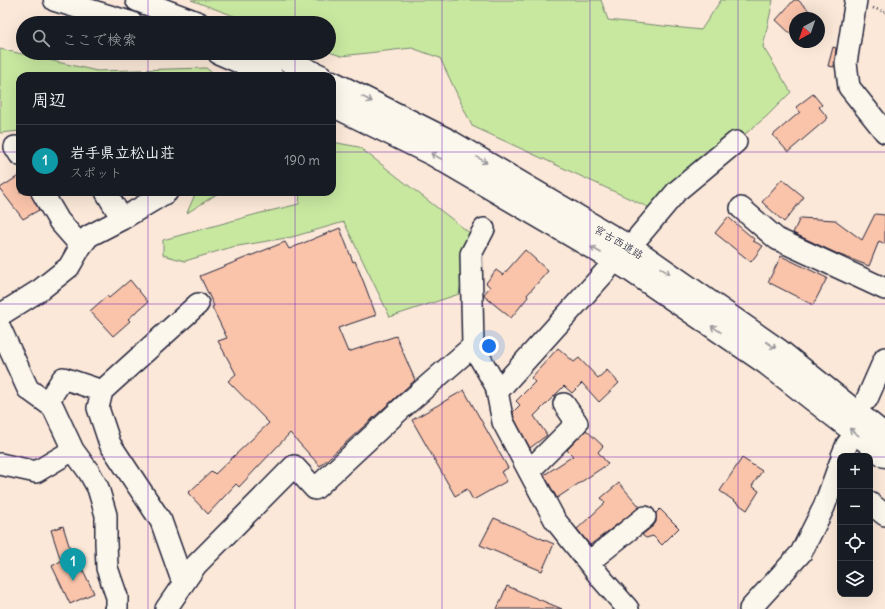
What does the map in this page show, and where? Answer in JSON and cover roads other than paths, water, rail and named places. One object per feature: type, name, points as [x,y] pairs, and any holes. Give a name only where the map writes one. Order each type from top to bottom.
[{"type":"highway","points":[[55,0],[108,16]]},
{"type":"highway","points":[[82,0],[123,16]]},
{"type":"highway","points":[[137,0],[179,16]]},
{"type":"highway","points":[[150,0],[187,16]]},
{"type":"highway","points":[[235,60],[263,72]]},
{"type":"highway","points":[[286,60],[312,72]]},
{"type":"highway","name":"宮古西道路","points":[[336,84],[446,139],[640,253],[780,351],[885,435]]},
{"type":"highway","name":"宮古西道路","points":[[336,107],[432,154],[627,268],[767,364],[885,456]]},
{"type":"street","points":[[854,1],[846,64],[849,87],[885,132]]},
{"type":"street","points":[[639,236],[677,191],[736,142]]},
{"type":"street","points":[[44,196],[59,221],[81,246]]},
{"type":"street","points":[[108,196],[122,219]]},
{"type":"street","points":[[0,315],[40,290],[68,267],[89,236],[122,219],[160,196]]},
{"type":"street","points":[[741,208],[777,239],[885,289]]},
{"type":"street","points":[[484,229],[470,254],[473,346],[498,391],[503,422],[555,520],[628,609]]},
{"type":"street","points":[[498,391],[607,270]]},
{"type":"street","points":[[183,583],[161,521],[110,444],[98,408],[102,391],[198,304]]},
{"type":"street","points":[[0,328],[28,389],[53,407],[73,450],[89,472],[98,488],[106,515],[107,568],[117,597],[116,609]]},
{"type":"street","points":[[166,609],[196,565],[294,466],[315,488],[402,408],[473,346]]},
{"type":"street","points":[[867,399],[883,371]]},
{"type":"street","points":[[47,403],[63,378],[102,391]]},
{"type":"street","points":[[529,471],[577,423],[564,404]]},
{"type":"street","points":[[0,464],[36,472],[73,450]]},
{"type":"street","points":[[750,609],[801,553],[836,488]]},
{"type":"street","points":[[873,505],[885,515]]},
{"type":"street","points":[[589,562],[645,517]]},
{"type":"place","name":"岩手県立松山荘","points":[[73,581]]}]
